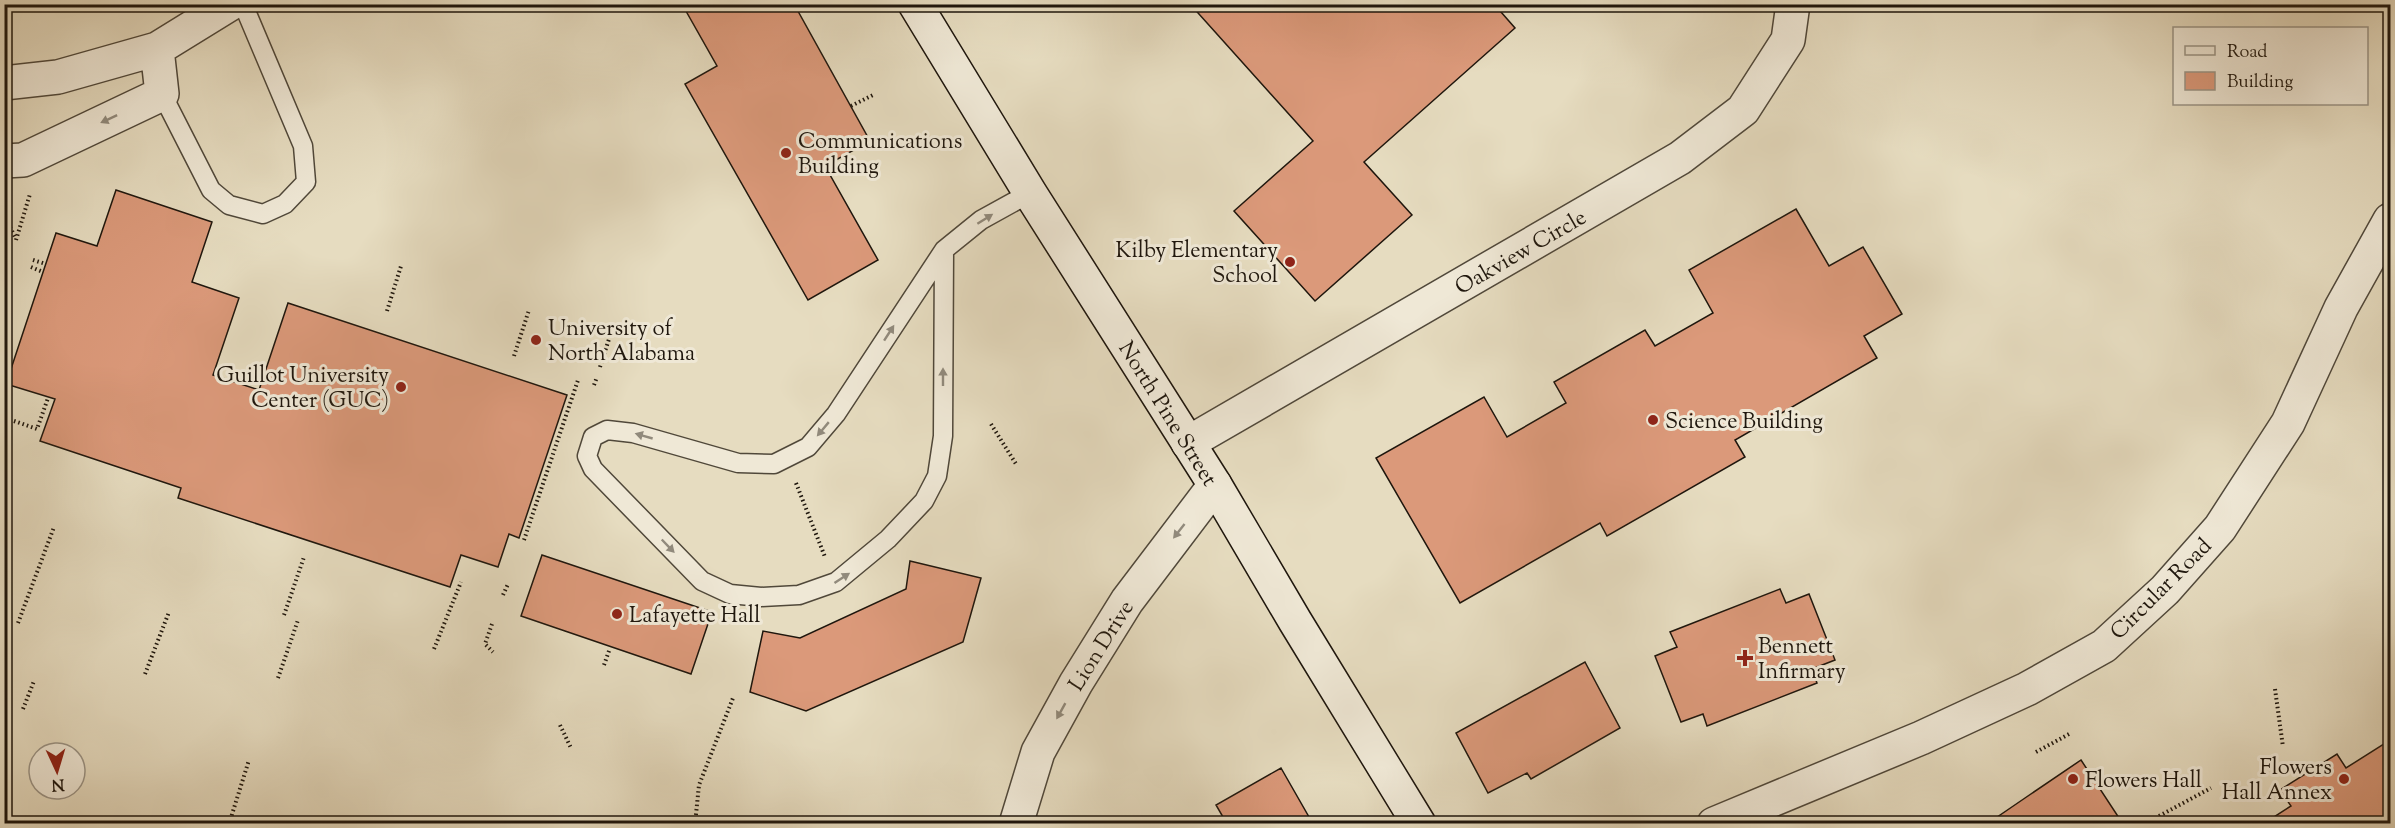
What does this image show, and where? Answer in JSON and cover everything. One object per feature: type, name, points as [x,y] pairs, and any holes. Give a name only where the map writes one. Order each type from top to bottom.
[{"type":"street","points":[[4,82],[58,77],[157,49],[230,4]]},
{"type":"street","name":"North Pine Street","points":[[915,4],[1030,193],[1215,484],[1295,621],[1419,824]]},
{"type":"street","name":"Oakview Circle","points":[[1188,443],[1680,158],[1743,110],[1788,40],[1793,4]]},
{"type":"street","points":[[4,161],[23,160],[162,94],[157,49]]},
{"type":"street","name":"Circular Road","points":[[1714,824],[1921,738],[2027,689],[2103,646],[2165,590],[2220,528],[2288,423],[2341,308],[2391,220]]},
{"type":"street","name":"Lion Drive","points":[[1016,824],[1038,752],[1076,683],[1132,593],[1215,484]]},
{"type":"lane","points":[[162,94],[211,190],[229,205],[263,214],[285,204],[306,182],[303,146],[243,4]]},
{"type":"lane","points":[[944,250],[943,436],[937,476],[924,501],[888,539],[836,582],[799,595],[760,597],[730,594],[702,581],[593,469],[587,456],[593,437],[606,430],[633,433],[738,463],[774,464],[808,447],[836,414],[944,250],[981,220],[1030,193]]},
{"type":"path","points":[[851,106],[873,95]]},
{"type":"path","points":[[4,215],[16,240],[32,189]]},
{"type":"path","points":[[33,260],[46,264]]},
{"type":"path","points":[[387,311],[400,266]]},
{"type":"path","points":[[31,267],[43,272]]},
{"type":"path","points":[[514,356],[529,310]]},
{"type":"path","points":[[600,367],[609,339]]},
{"type":"path","points":[[594,385],[597,377]]},
{"type":"path","points":[[524,540],[578,380]]},
{"type":"path","points":[[14,421],[37,429],[48,398]]},
{"type":"path","points":[[991,424],[1016,464]]},
{"type":"path","points":[[795,482],[826,560]]},
{"type":"path","points":[[18,623],[54,527]]},
{"type":"path","points":[[284,615],[304,557]]},
{"type":"path","points":[[434,649],[461,582]]},
{"type":"path","points":[[503,595],[508,584]]},
{"type":"path","points":[[145,674],[169,612]]},
{"type":"path","points":[[278,678],[298,620]]},
{"type":"path","points":[[492,624],[485,644],[493,652]]},
{"type":"path","points":[[604,665],[610,648]]},
{"type":"path","points":[[23,709],[34,681]]},
{"type":"path","points":[[2275,689],[2283,747]]},
{"type":"path","points":[[695,824],[699,785],[733,698]]},
{"type":"path","points":[[560,725],[571,748]]},
{"type":"path","points":[[2036,752],[2071,733]]},
{"type":"path","points":[[229,824],[249,760]]},
{"type":"path","points":[[2159,816],[2211,788]]},
{"type":"path","points":[[427,824],[439,821],[438,824]]},
{"type":"building","name":"Communications Building","points":[[682,4],[794,4],[870,141],[825,166],[878,260],[808,300],[685,84],[717,66]]},
{"type":"building","points":[[1190,4],[1494,4],[1515,28],[1364,162],[1412,215],[1315,301],[1234,211],[1313,141]]},
{"type":"building","name":"Guillot University Center (GUC)","points":[[116,190],[212,222],[192,282],[239,298],[213,375],[259,390],[288,303],[567,395],[519,538],[509,534],[498,567],[461,555],[450,587],[178,498],[181,488],[40,441],[55,399],[6,384],[56,233],[97,246]]},
{"type":"building","name":"Science Building","points":[[1796,209],[1829,266],[1863,247],[1902,314],[1864,336],[1877,358],[1735,440],[1745,457],[1607,536],[1600,523],[1460,603],[1376,458],[1484,397],[1507,437],[1566,403],[1554,382],[1645,330],[1655,346],[1713,313],[1689,270]]},
{"type":"building","name":"Lafayette Hall","points":[[542,555],[712,612],[691,674],[521,616]]},
{"type":"building","points":[[910,561],[981,578],[963,642],[806,711],[750,692],[763,631],[800,638],[906,589]]},
{"type":"building","name":"Bennett Infirmary","points":[[1780,589],[1786,603],[1809,594],[1835,660],[1812,669],[1817,683],[1707,726],[1703,714],[1681,722],[1655,656],[1677,647],[1670,632]]},
{"type":"building","points":[[1585,662],[1620,728],[1531,779],[1527,773],[1488,793],[1456,733]]},
{"type":"building","name":"Flowers Hall Annex","points":[[2390,740],[2390,824],[2263,824],[2291,806],[2280,790],[2337,754],[2346,768]]},
{"type":"building","name":"Flowers Hall","points":[[2081,760],[2123,824],[1987,824],[2025,798]]},
{"type":"building","points":[[1281,768],[1313,824],[1227,824],[1216,805]]},
{"type":"place","name":"Communications Building","points":[[786,153]]},
{"type":"place","name":"Kilby Elementary School","points":[[1290,262]]},
{"type":"place","name":"University of North Alabama","points":[[536,340]]},
{"type":"place","name":"Guillot University Center (GUC)","points":[[401,387]]},
{"type":"place","name":"Science Building","points":[[1653,420]]},
{"type":"place","name":"Lafayette Hall","points":[[617,614]]},
{"type":"place","name":"Bennett Infirmary","points":[[1745,658]]},
{"type":"place","name":"Flowers Hall","points":[[2073,779]]},
{"type":"place","name":"Flowers Hall Annex","points":[[2344,779]]}]
